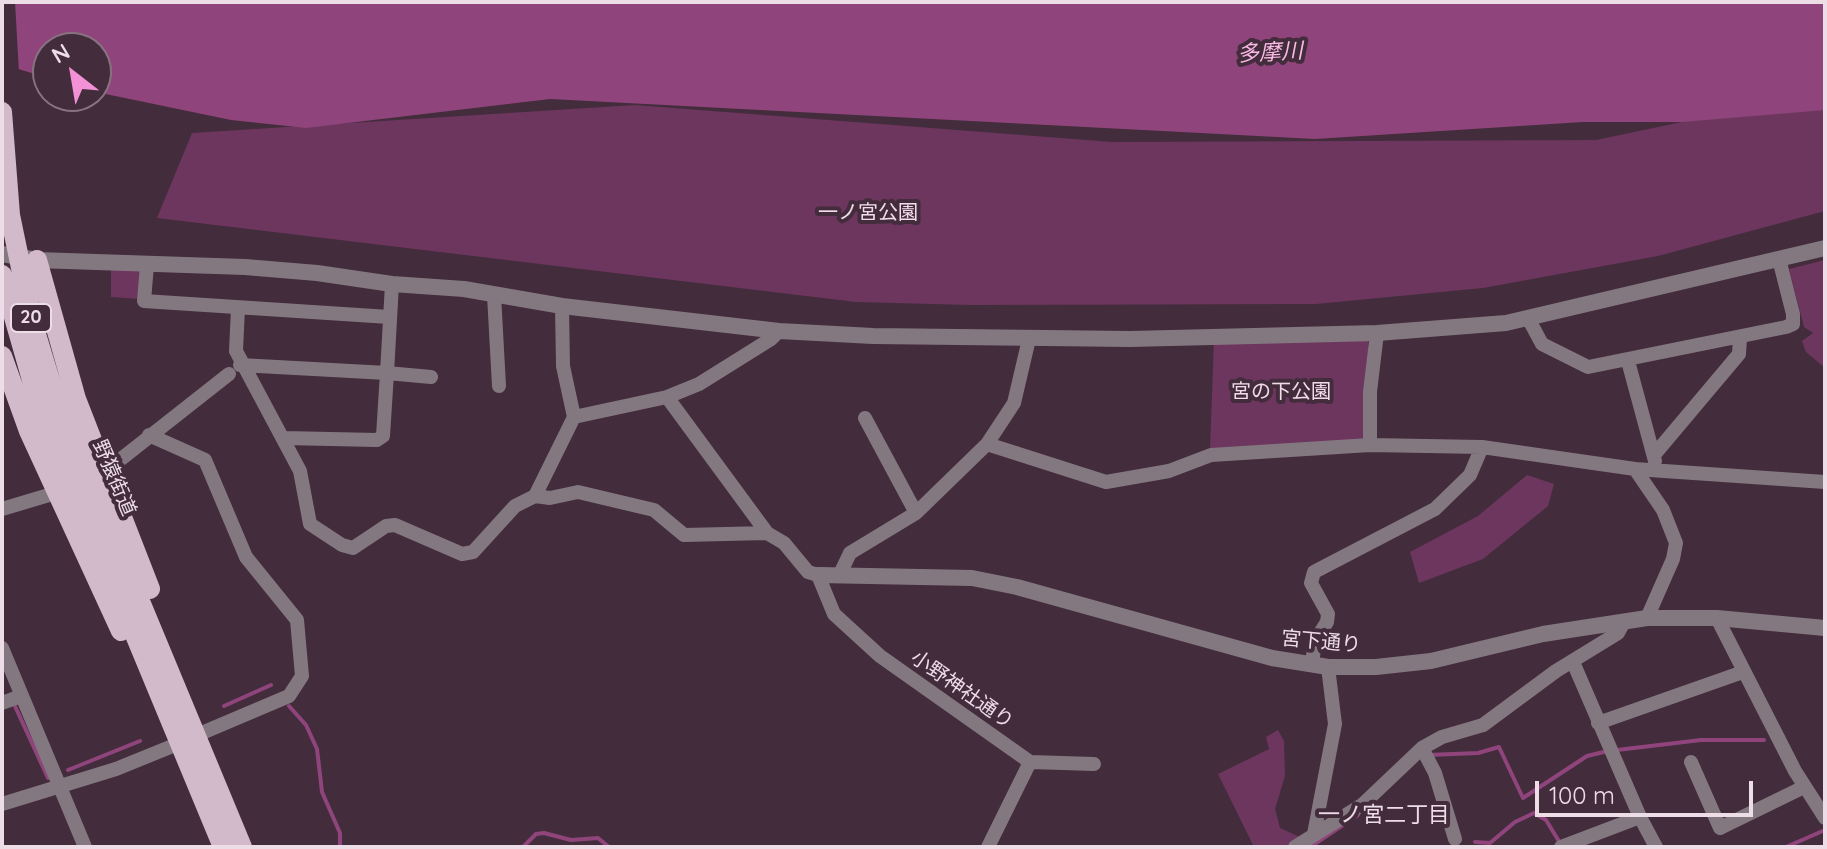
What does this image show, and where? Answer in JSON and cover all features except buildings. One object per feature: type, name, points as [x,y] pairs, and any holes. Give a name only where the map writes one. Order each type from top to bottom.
[{"type":"main road","name":"野猿街道","points":[[2,112],[10,215],[55,421]]},
{"type":"main road","points":[[37,260],[62,357],[102,474],[151,594],[188,739]]},
{"type":"main road","name":"野猿街道","points":[[2,275],[26,364],[55,421],[188,739],[242,847]]},
{"type":"main road","points":[[2,356],[10,400],[59,492],[110,610],[188,739]]},
{"type":"main road","name":"野猿街道","points":[[188,739],[223,847]]},
{"type":"main road","name":"20","points":[[188,739],[212,847]]},
{"type":"main road","name":"20","points":[[188,739],[255,847]]},
{"type":"street","points":[[2,254],[37,260],[256,268],[464,289],[562,306],[779,331],[1029,339],[1377,333],[1506,323],[1825,248]]},
{"type":"street","points":[[1528,318],[1531,330],[1542,344],[1572,362],[1588,367],[1740,338],[1793,324],[1779,259]]},
{"type":"street","points":[[147,265],[144,301],[389,317]]},
{"type":"street","points":[[284,438],[377,440],[383,436],[392,284]]},
{"type":"street","points":[[494,295],[499,386]]},
{"type":"street","points":[[535,496],[574,417],[563,366],[562,306]]},
{"type":"street","points":[[238,308],[235,369],[265,401],[300,471],[310,524],[353,548],[386,526],[395,525],[462,554],[473,552],[515,506],[535,496],[550,498],[578,492],[654,510],[684,535],[767,533]]},
{"type":"street","points":[[574,417],[667,397],[725,369],[779,331]]},
{"type":"street","points":[[1370,445],[1370,392],[1377,333]]},
{"type":"street","points":[[1656,462],[1739,354],[1740,338]]},
{"type":"street","points":[[840,574],[850,553],[916,513],[987,444],[1014,403],[1029,339]]},
{"type":"street","points":[[1628,361],[1656,462]]},
{"type":"street","points":[[102,474],[235,369],[431,377]]},
{"type":"street","points":[[667,397],[767,533],[784,543],[808,572],[818,575]]},
{"type":"street","points":[[865,418],[916,513]]},
{"type":"street","points":[[2,804],[60,788],[289,696],[302,676],[297,620],[246,557],[205,460],[149,435]]},
{"type":"street","points":[[987,444],[1106,482],[1169,471],[1211,455],[1370,445],[1482,447],[1635,469],[1656,462],[1825,482]]},
{"type":"street","points":[[1314,834],[1335,724],[1315,641],[1327,622],[1328,614],[1311,583],[1314,572],[1435,509],[1470,475],[1482,447]]},
{"type":"street","points":[[1635,469],[1663,510],[1676,543],[1673,559],[1647,618]]},
{"type":"street","points":[[2,509],[59,492]]},
{"type":"street","name":"宮下通り","points":[[818,575],[972,578],[1017,587],[1272,658],[1320,666],[1376,667],[1431,661],[1543,634],[1647,618],[1717,618],[1825,628]]},
{"type":"street","name":"小野神社通り","points":[[818,575],[834,614],[880,656],[1030,762]]},
{"type":"street","points":[[1717,618],[1795,771],[1825,818]]},
{"type":"street","points":[[1295,847],[1362,805],[1442,737],[1483,725],[1618,633],[1624,622]]},
{"type":"street","points":[[2,648],[85,847]]},
{"type":"street","points":[[1573,662],[1656,847]]},
{"type":"street","points":[[1598,723],[1743,672]]},
{"type":"street","points":[[2,703],[20,697]]},
{"type":"street","points":[[1425,754],[1455,839]]},
{"type":"street","points":[[988,847],[1030,762],[1094,764]]},
{"type":"street","points":[[1691,762],[1720,828],[1804,787]]},
{"type":"street","points":[[1795,771],[1825,797]]},
{"type":"street","points":[[1561,847],[1640,817]]},
{"type":"green space","name":"一ノ宮公園","points":[[1825,92],[1825,211],[1658,256],[1483,288],[1316,304],[971,305],[856,302],[157,218],[192,133],[635,105],[1112,142],[1596,140]]},
{"type":"green space","points":[[1825,260],[1825,368],[1806,352],[1802,341],[1813,333],[1804,327],[1789,269]]},
{"type":"green space","points":[[111,266],[142,269],[141,299],[111,297]]},
{"type":"green space","name":"宮の下公園","points":[[1368,337],[1370,445],[1210,449],[1214,338]]},
{"type":"green space","points":[[1527,475],[1554,484],[1548,506],[1483,559],[1419,583],[1410,552],[1478,516]]},
{"type":"green space","points":[[1278,730],[1284,741],[1285,776],[1275,809],[1280,828],[1302,838],[1287,847],[1254,847],[1218,774],[1269,749],[1266,737]]},
{"type":"water","name":"多摩川","points":[[2,2],[1825,2],[1825,110],[1682,122],[1583,122],[1315,139],[550,99],[306,128],[231,120],[112,95],[112,32],[32,32],[32,73],[2,64]]},
{"type":"pier","points":[[2,2],[15,2],[19,73],[2,68]]},
{"type":"waterway","points":[[224,706],[271,685]]},
{"type":"waterway","points":[[14,704],[48,778]]},
{"type":"waterway","points":[[289,706],[306,725],[317,749],[322,792],[340,833],[340,847]]},
{"type":"waterway","points":[[1617,750],[1701,740],[1764,740]]},
{"type":"waterway","points":[[68,770],[140,741]]},
{"type":"waterway","points":[[1428,755],[1478,753],[1499,747],[1523,798],[1587,756],[1608,751]]},
{"type":"waterway","points":[[1475,842],[1490,843],[1515,822],[1534,813],[1546,820],[1560,843]]},
{"type":"waterway","points":[[1310,847],[1358,815]]},
{"type":"waterway","points":[[1786,847],[1825,830]]},
{"type":"waterway","points":[[523,847],[536,834],[544,833],[571,840],[598,838],[609,847]]},
{"type":"district","name":"一ノ宮二丁目","points":[[1384,815]]}]
